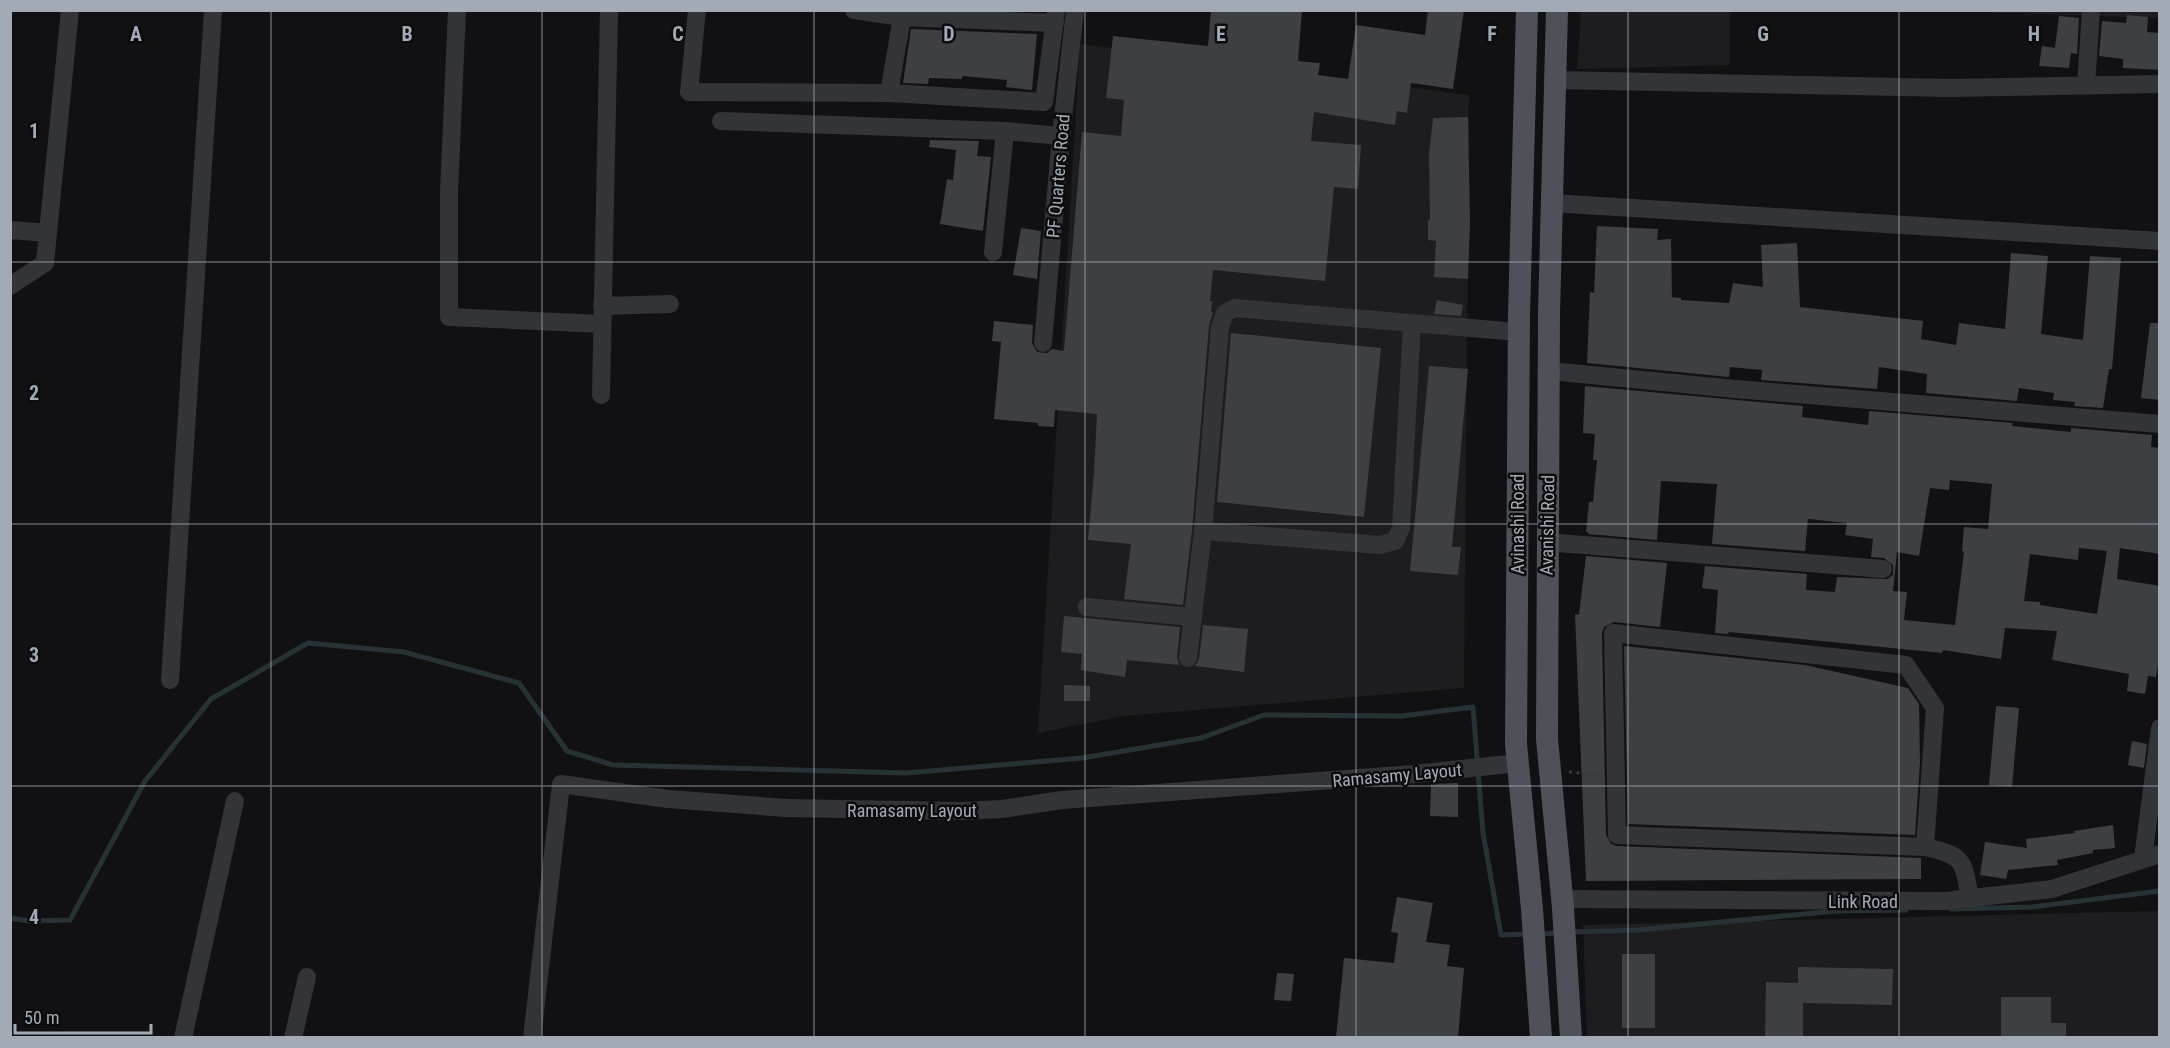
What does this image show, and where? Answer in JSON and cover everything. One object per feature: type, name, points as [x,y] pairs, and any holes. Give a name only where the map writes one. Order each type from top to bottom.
[{"type":"main road","name":"Avinashi Road","points":[[1527,10],[1518,332],[1516,721],[1540,1038]]},
{"type":"main road","name":"Avanishi Road","points":[[1557,10],[1546,542],[1547,740],[1562,903],[1571,1038]]},
{"type":"street","points":[[10,286],[45,262],[70,10]]},
{"type":"street","points":[[170,680],[213,10]]},
{"type":"street","points":[[457,10],[449,192],[449,317],[602,315],[670,304]]},
{"type":"street","points":[[600,395],[609,10]]},
{"type":"street","points":[[697,10],[689,92],[889,93],[1044,102],[1055,17],[945,14],[902,17],[854,10]]},
{"type":"street","name":"PF Quarters Road","points":[[1043,343],[1061,136],[1075,10]]},
{"type":"street","points":[[2086,86],[2091,10]]},
{"type":"street","points":[[889,93],[902,17]]},
{"type":"street","points":[[1555,80],[1949,88],[2160,84]]},
{"type":"street","points":[[721,121],[1005,130],[1061,136]]},
{"type":"street","points":[[993,252],[1005,130]]},
{"type":"street","points":[[1552,203],[2160,242]]},
{"type":"street","points":[[10,230],[48,233]]},
{"type":"street","points":[[1188,658],[1203,531],[1220,327],[1225,313],[1235,308],[1518,332]]},
{"type":"street","points":[[1203,531],[1380,545],[1395,541],[1401,528],[1412,323]]},
{"type":"street","points":[[1550,371],[1747,390],[2160,424]]},
{"type":"street","points":[[1546,542],[1883,569]]},
{"type":"street","points":[[1087,607],[1192,616]]},
{"type":"street","points":[[1925,848],[1935,708],[1906,665],[1613,633],[1617,835],[1925,848],[1951,853],[1964,867],[1970,899]]},
{"type":"street","points":[[2151,856],[2160,728]]},
{"type":"street","name":"Ramasamy Layout","points":[[532,1038],[561,784],[668,799],[786,808],[963,811],[1002,809],[1062,800],[1518,763]]},
{"type":"street","points":[[183,1038],[235,801]]},
{"type":"street","name":"Link Road","points":[[1562,903],[1970,899],[2052,889],[2151,856]]},
{"type":"street","points":[[293,1038],[306,977]]},
{"type":"path","points":[[1550,771],[1616,776]]},
{"type":"shaded area","points":[[1949,10],[2159,10],[2159,18],[1949,11]]},
{"type":"shaded area","points":[[1581,11],[1730,11],[1730,65],[1577,69]]},
{"type":"shaded area","points":[[1080,44],[1469,95],[1464,688],[1124,716],[1038,733]]},
{"type":"shaded area","points":[[2159,911],[2159,1037],[1587,1037],[1583,925]]},
{"type":"building","points":[[1211,10],[1302,10],[1298,61],[1320,63],[1318,75],[1348,79],[1356,25],[1425,35],[1428,10],[1464,10],[1453,89],[1411,83],[1407,113],[1397,111],[1395,125],[1314,112],[1311,141],[1361,145],[1358,189],[1334,187],[1325,281],[1213,270],[1210,301],[1212,301],[1211,312],[1213,312],[1209,326],[1192,530],[1183,605],[1124,599],[1131,544],[1088,540],[1097,414],[1055,410],[1054,427],[1038,426],[1038,423],[994,419],[1001,342],[992,341],[994,321],[1033,325],[1032,343],[1037,352],[1047,353],[1052,349],[1064,351],[1082,132],[1121,136],[1124,100],[1106,98],[1113,36],[1208,46]]},
{"type":"building","points":[[2127,15],[2148,17],[2147,32],[2160,33],[2160,70],[2123,68],[2123,59],[2099,56],[2102,21],[2126,23]]},
{"type":"building","points":[[2059,16],[2079,18],[2077,54],[2071,53],[2069,68],[2039,66],[2042,46],[2055,48]]},
{"type":"building","points":[[911,29],[1037,34],[1032,90],[1006,87],[1007,80],[962,76],[962,79],[929,78],[928,84],[903,83]]},
{"type":"building","points":[[1468,117],[1470,223],[1468,279],[1434,277],[1436,241],[1428,240],[1429,154],[1433,118]]},
{"type":"building","points":[[930,140],[979,141],[977,156],[991,157],[983,231],[940,224],[947,179],[953,180],[956,150],[929,147]]},
{"type":"building","points":[[1597,226],[1658,229],[1657,240],[1671,239],[1672,297],[1681,298],[1681,300],[1729,303],[1733,283],[1763,287],[1761,245],[1797,243],[1800,307],[1923,321],[1921,339],[1956,345],[1959,323],[2005,329],[2011,253],[2048,256],[2041,334],[2083,340],[2090,256],[2121,258],[2112,369],[2109,369],[2103,408],[2074,406],[2075,402],[2053,400],[2054,393],[2019,388],[2017,401],[1926,393],[1927,374],[1879,367],[1877,389],[1761,380],[1762,370],[1730,367],[1729,377],[1587,363],[1590,292],[1594,293]]},
{"type":"building","points":[[1021,228],[1041,231],[1037,279],[1013,275]]},
{"type":"building","points":[[1437,300],[1463,305],[1461,316],[1434,314]]},
{"type":"building","points":[[2150,323],[2160,323],[2160,400],[2141,398]]},
{"type":"building","points":[[1231,333],[1381,348],[1364,517],[1217,502]]},
{"type":"building","points":[[1429,366],[1468,369],[1452,547],[1461,547],[1458,575],[1410,571]]},
{"type":"building","points":[[1585,386],[1803,406],[1802,417],[1868,425],[1869,411],[2013,423],[2012,426],[2071,432],[2071,428],[2152,435],[2151,447],[2160,448],[2160,554],[2120,548],[2117,579],[2160,586],[2160,652],[2156,677],[2148,676],[2145,694],[2127,691],[2129,674],[2052,660],[2057,631],[2005,628],[2001,659],[1943,650],[1942,653],[1729,632],[1728,634],[1715,633],[1718,590],[1702,588],[1705,566],[1807,574],[1806,590],[1835,592],[1837,577],[1887,579],[1893,575],[1893,565],[1884,558],[1871,557],[1873,539],[1845,535],[1847,523],[1808,519],[1805,551],[1712,544],[1717,484],[1661,481],[1657,540],[1588,534],[1586,532],[1589,502],[1593,502],[1597,460],[1593,460],[1595,434],[1583,433]],"holes":[[[1950,480],[1992,484],[1988,529],[1964,527],[1962,551],[1964,552],[1955,625],[1904,620],[1907,592],[1893,591],[1897,552],[1919,556],[1930,488],[1949,490]],[[2079,548],[2107,551],[2097,614],[2040,605],[2040,602],[2024,601],[2030,554],[2078,560]]]},
{"type":"building","points":[[1586,556],[1667,563],[1660,627],[1614,622],[1604,627],[1602,633],[1606,835],[1611,844],[1921,858],[1921,879],[1586,881],[1575,614],[1579,615]]},
{"type":"building","points":[[1064,616],[1180,627],[1177,657],[1179,665],[1127,660],[1125,677],[1081,670],[1082,654],[1061,652]]},
{"type":"building","points":[[1203,625],[1248,629],[1244,672],[1195,666],[1199,659]]},
{"type":"building","points":[[1624,646],[1805,665],[1908,688],[1919,704],[1920,762],[1915,835],[1628,824]]},
{"type":"building","points":[[1064,685],[1090,686],[1090,701],[1064,701]]},
{"type":"building","points":[[1996,706],[2019,708],[2012,787],[1989,785]]},
{"type":"building","points":[[2132,741],[2147,744],[2144,768],[2128,765]]},
{"type":"building","points":[[1458,783],[1458,817],[1430,816],[1431,784]]},
{"type":"building","points":[[2113,825],[2115,848],[2093,850],[2093,853],[2057,860],[2058,865],[2008,870],[2006,879],[1980,875],[1985,842],[2027,848],[2026,839],[2075,833],[2074,831]]},
{"type":"building","points":[[1397,897],[1433,903],[1426,942],[1450,945],[1447,966],[1464,968],[1458,1038],[1336,1038],[1344,958],[1394,963],[1398,933],[1391,932]]},
{"type":"building","points":[[1622,954],[1655,954],[1655,1028],[1622,1028]]},
{"type":"building","points":[[1798,967],[1893,969],[1892,1005],[1803,1003],[1803,1038],[1765,1038],[1766,982],[1798,983]]},
{"type":"building","points":[[1277,973],[1294,974],[1291,1001],[1274,1000]]},
{"type":"building","points":[[2001,997],[2051,997],[2051,1023],[2066,1023],[2066,1038],[2001,1038]]},
{"type":"waterway","points":[[10,918],[29,921],[70,920],[145,781],[211,699],[308,643],[404,652],[519,683],[567,751],[613,765],[906,773],[1082,758],[1201,738],[1264,715],[1402,716],[1473,707],[1483,833],[1501,935],[1529,934]]},
{"type":"waterway","points":[[1951,909],[2032,907],[2160,891]]},
{"type":"waterway","points":[[1571,932],[1638,930],[1836,911],[1906,910]]},
{"type":"waterway","points":[[1538,934],[1559,933]]}]
